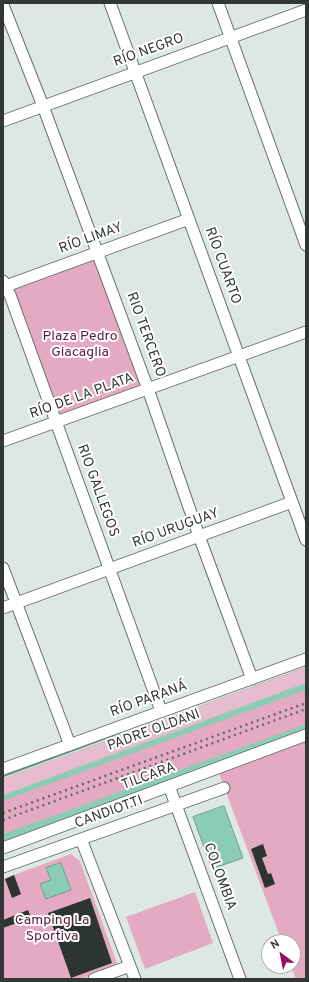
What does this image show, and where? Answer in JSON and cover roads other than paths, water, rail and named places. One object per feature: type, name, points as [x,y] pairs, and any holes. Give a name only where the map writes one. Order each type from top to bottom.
[{"type":"main road","name":"PADRE OLDANI","points":[[3,787],[306,675]]},
{"type":"street","name":"RÍO CUARTO","points":[[110,3],[306,540]]},
{"type":"street","points":[[218,3],[306,245]]},
{"type":"street","name":"RIO TERCERO","points":[[3,5],[98,252],[148,389],[198,536],[252,679]]},
{"type":"street","name":"RÍO NEGRO","points":[[3,121],[306,10]]},
{"type":"street","name":"RÍO LIMAY","points":[[4,284],[189,219]]},
{"type":"street","name":"RIO GALLEGOS","points":[[4,284],[161,711]]},
{"type":"street","name":"RÍO DE LA PLATA","points":[[3,441],[306,332]]},
{"type":"street","name":"RÍO URUGUAY","points":[[3,608],[292,502]]},
{"type":"street","points":[[3,568],[70,745]]},
{"type":"street","name":"RÍO PARANÁ","points":[[3,769],[306,659]]},
{"type":"street","name":"TILCARA","points":[[3,848],[306,735]]},
{"type":"street","name":"COLOMBIA","points":[[169,786],[240,979]]},
{"type":"street","name":"CANDIOTTI","points":[[3,867],[224,788]]},
{"type":"street","points":[[81,839],[134,979]]},
{"type":"street","points":[[94,979],[130,966]]},
{"type":"waterway","points":[[3,796],[306,685]]},
{"type":"waterway","points":[[3,839],[306,729]]},
{"type":"waterway","points":[[3,776],[119,733]]},
{"type":"railway","points":[[3,813],[306,703]]},
{"type":"railway","points":[[3,820],[306,709]]},
{"type":"park label","name":"Plaza Pedro Giacaglia","points":[[80,346]]},
{"type":"park label","name":"Camping La Sportiva","points":[[52,930]]}]
